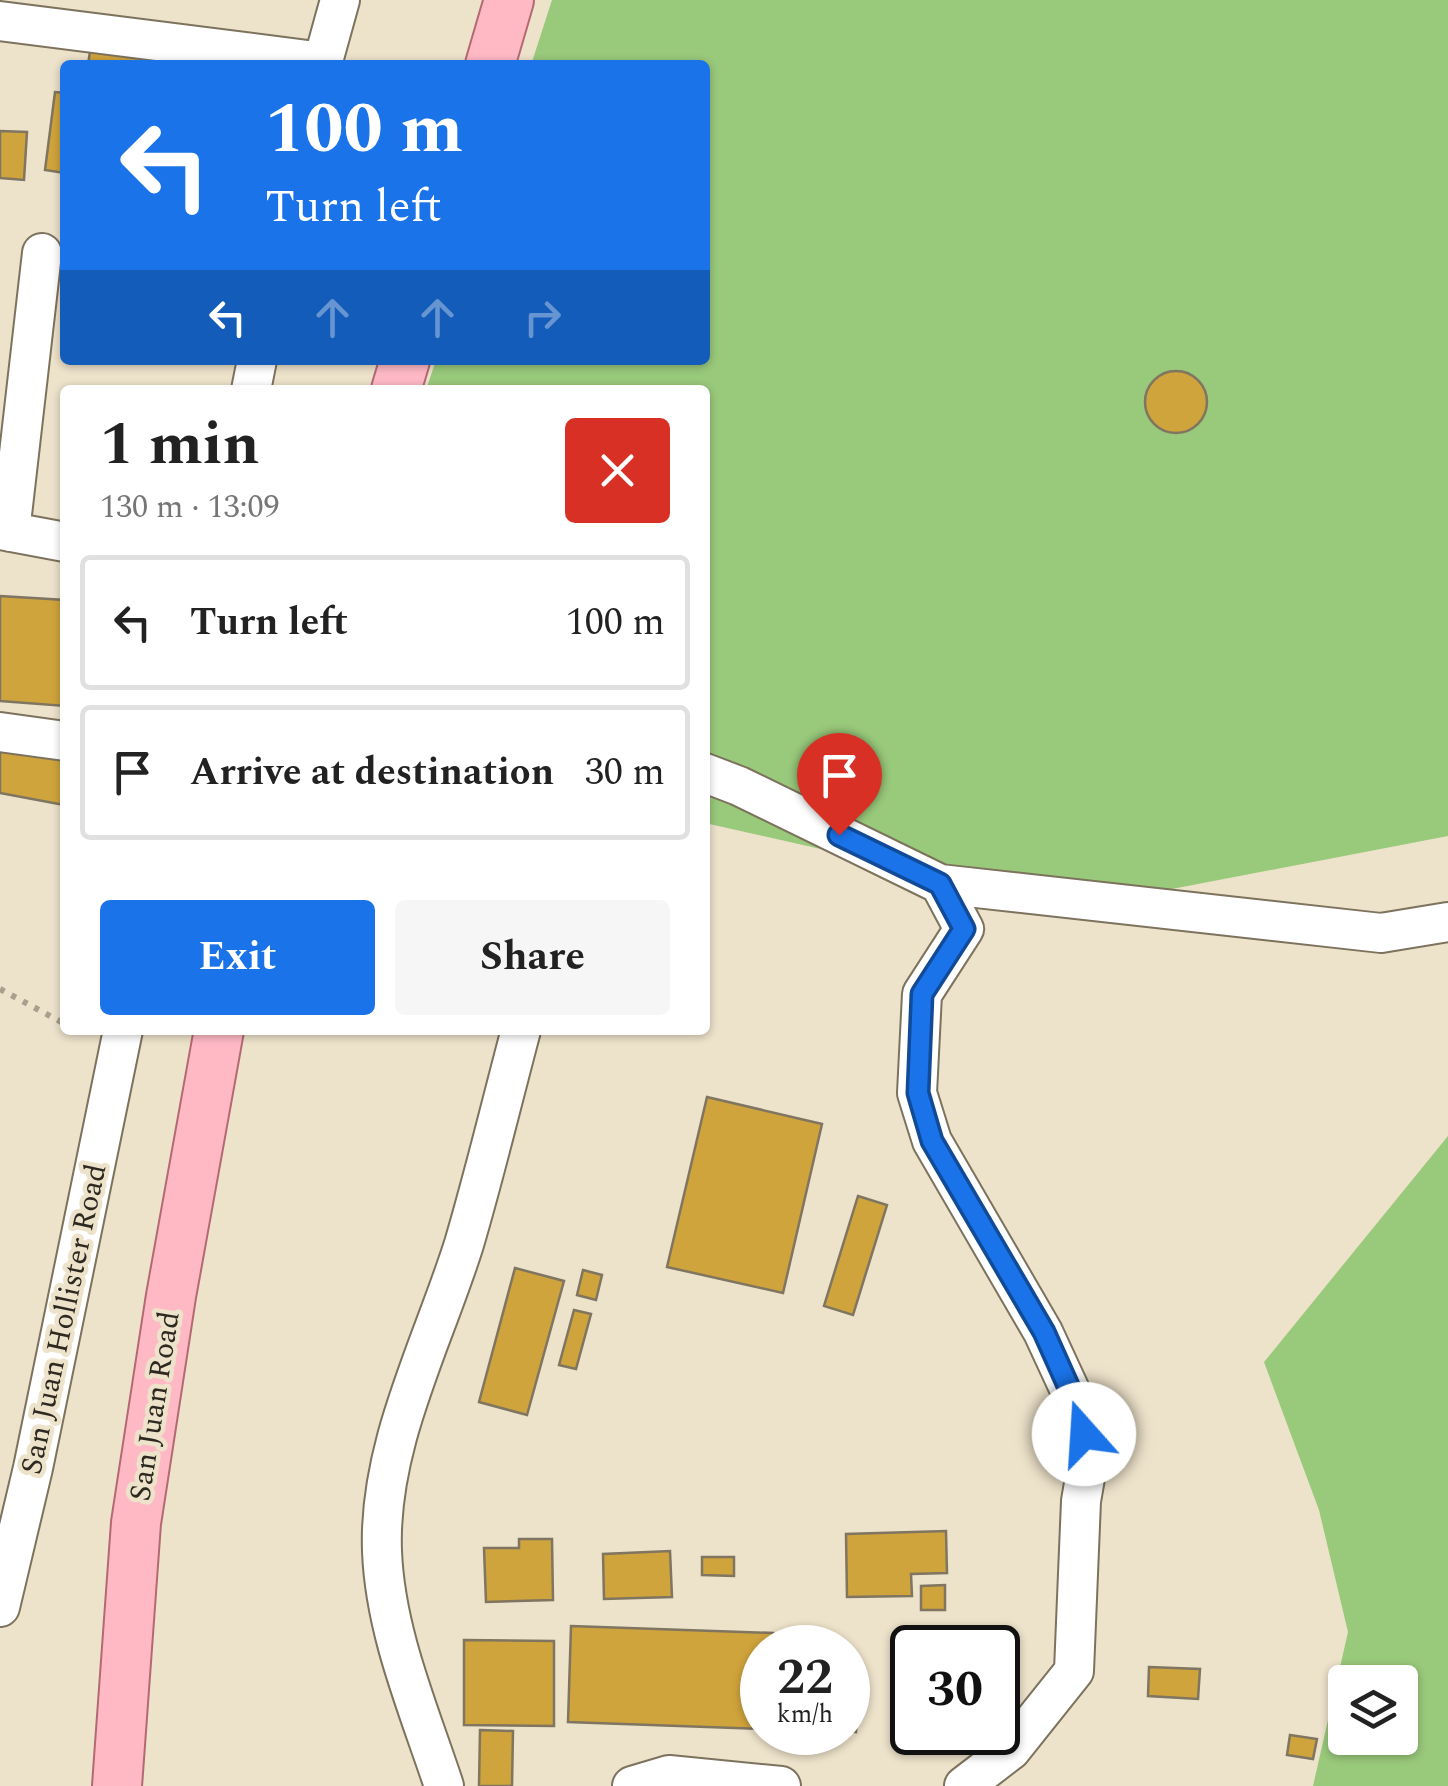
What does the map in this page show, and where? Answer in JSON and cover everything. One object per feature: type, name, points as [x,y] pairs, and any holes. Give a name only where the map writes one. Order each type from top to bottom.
[{"type":"main road","points":[[491,60],[508,0]]},
{"type":"main road","name":"San Juan Road","points":[[118,1786],[136,1523],[171,1296],[218,1035]]},
{"type":"street","points":[[324,60],[340,0]]},
{"type":"street","points":[[0,21],[293,60]]},
{"type":"street","points":[[42,252],[5,531],[60,541]]},
{"type":"street","points":[[0,732],[60,740]]},
{"type":"street","points":[[710,776],[940,884],[1381,934],[1448,922]]},
{"type":"street","points":[[940,884],[964,929],[922,994],[918,1093],[932,1141],[1044,1332],[1074,1399],[1084,1434],[1086,1472],[1081,1501],[1074,1671],[1012,1750],[964,1786]]},
{"type":"street","name":"San Juan Hollister Road","points":[[0,1607],[39,1440],[122,1035]]},
{"type":"street","points":[[444,1786],[393,1632],[382,1555],[382,1511],[392,1454],[464,1242],[519,1035]]},
{"type":"street","points":[[632,1786],[669,1775],[780,1786]]},
{"type":"path","points":[[0,989],[60,1021]]},
{"type":"green space","points":[[552,0],[1448,0],[1448,836],[1078,907],[710,824],[710,385],[428,385],[434,365],[710,365],[710,60],[533,60]]},
{"type":"green space","points":[[1448,1136],[1448,1786],[1313,1786],[1328,1720],[1328,1755],[1418,1755],[1418,1665],[1340,1665],[1348,1632],[1319,1510],[1264,1362]]},
{"type":"building","points":[[91,44],[182,60],[89,60]]},
{"type":"building","points":[[55,92],[60,92],[60,172],[45,170]]},
{"type":"building","points":[[0,131],[27,132],[24,180],[0,178]]},
{"type":"building","points":[[1176,371],[1198,380],[1207,402],[1198,424],[1176,433],[1154,424],[1145,402],[1154,380]]},
{"type":"building","points":[[0,596],[60,600],[60,706],[0,701]]},
{"type":"building","points":[[0,744],[60,754],[60,804],[0,793]]},
{"type":"building","points":[[707,1097],[822,1124],[783,1293],[667,1267]]},
{"type":"building","points":[[858,1196],[887,1205],[853,1315],[824,1306]]},
{"type":"building","points":[[515,1268],[564,1281],[527,1415],[479,1402]]},
{"type":"building","points":[[583,1270],[602,1275],[596,1300],[577,1295]]},
{"type":"building","points":[[574,1310],[591,1314],[576,1369],[559,1365]]},
{"type":"building","points":[[946,1531],[947,1573],[911,1574],[912,1596],[847,1597],[846,1534]]},
{"type":"building","points":[[519,1539],[552,1539],[553,1600],[486,1602],[484,1548],[519,1548]]},
{"type":"building","points":[[670,1551],[672,1597],[604,1599],[603,1554]]},
{"type":"building","points":[[702,1557],[734,1557],[734,1576],[702,1575]]},
{"type":"building","points":[[945,1585],[945,1610],[921,1610],[921,1586]]},
{"type":"building","points":[[571,1626],[740,1632],[740,1728],[568,1722]]},
{"type":"building","points":[[464,1640],[554,1641],[554,1726],[464,1725]]},
{"type":"building","points":[[1149,1667],[1200,1669],[1198,1699],[1148,1696]]},
{"type":"building","points":[[480,1730],[513,1731],[512,1786],[479,1786]]},
{"type":"building","points":[[1290,1735],[1317,1739],[1313,1759],[1287,1755]]},
{"type":"route","points":[[839,835],[940,884],[964,929],[922,994],[918,1093],[932,1141],[1044,1332],[1074,1399],[1084,1434]]}]
